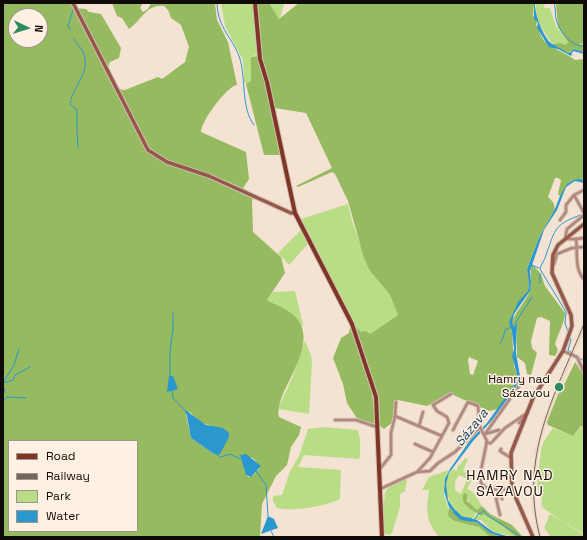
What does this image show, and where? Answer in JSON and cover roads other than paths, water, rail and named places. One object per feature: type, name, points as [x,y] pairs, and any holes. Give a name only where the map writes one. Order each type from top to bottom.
[{"type":"main road","points":[[255,3],[260,59],[268,88],[295,213],[352,324],[373,384],[376,397],[382,537]]},
{"type":"street","points":[[73,3],[148,150],[167,162],[209,176],[291,213],[295,213]]},
{"type":"street","points":[[560,220],[566,212],[566,205],[574,195],[584,190]]},
{"type":"street","points":[[565,239],[567,229],[584,214],[574,195]]},
{"type":"street","points":[[533,537],[513,491],[510,478],[511,458],[526,415],[537,391],[564,350],[571,332],[572,320],[569,310],[555,281],[551,268],[556,248],[584,224]]},
{"type":"street","points":[[565,239],[584,238]]},
{"type":"street","points":[[576,239],[580,273],[584,279]]},
{"type":"street","points":[[551,268],[557,254],[572,248],[576,249],[584,247]]},
{"type":"street","points":[[564,350],[577,357],[584,372]]},
{"type":"street","points":[[484,433],[519,386],[522,378]]},
{"type":"street","points":[[417,472],[425,464],[433,452],[447,426],[448,420],[433,405],[452,394]]},
{"type":"street","points":[[379,470],[381,470],[391,455],[391,433],[395,416],[396,402]]},
{"type":"street","points":[[453,430],[468,402],[478,406],[480,428],[484,433],[486,443],[480,475],[481,483],[485,488],[506,488],[513,491]]},
{"type":"street","points":[[419,426],[423,412]]},
{"type":"street","points":[[519,423],[526,415]]},
{"type":"street","points":[[486,443],[491,443],[505,428],[526,415]]},
{"type":"street","points":[[395,416],[442,436]]},
{"type":"street","points":[[335,420],[356,420],[377,427]]},
{"type":"street","points":[[380,489],[417,472],[430,471],[438,463],[455,452],[480,428]]},
{"type":"street","points":[[484,433],[499,430]]},
{"type":"street","points":[[415,444],[433,452]]},
{"type":"street","points":[[500,449],[500,451],[511,458]]},
{"type":"street","points":[[500,489],[502,499]]},
{"type":"street","points":[[500,515],[496,498],[501,494]]},
{"type":"water","points":[[534,3],[540,24],[548,40],[567,53],[570,53],[573,49],[584,52],[584,54],[573,51],[571,56],[558,49],[549,47],[537,28],[538,22],[534,19]]},
{"type":"water","points":[[580,179],[584,181],[584,183],[575,181],[566,187],[557,210],[544,230],[530,271],[530,291],[514,314],[512,323],[514,327],[517,321],[516,353],[520,376],[518,384],[495,417],[473,441],[449,473],[446,484],[448,500],[459,516],[477,520],[493,532],[510,537],[503,537],[490,533],[478,523],[459,518],[449,507],[444,491],[445,479],[450,469],[471,439],[487,423],[515,384],[517,374],[512,356],[514,349],[509,322],[518,302],[528,291],[529,284],[527,269],[539,238],[567,184],[574,180]]},
{"type":"water","points":[[169,376],[173,376],[178,389],[167,392]]},
{"type":"water","points":[[184,409],[206,425],[223,428],[229,433],[229,437],[220,454],[214,454],[191,438],[187,416]]},
{"type":"water","points":[[246,454],[261,466],[251,477],[246,475],[240,455]]},
{"type":"water","points":[[268,516],[274,519],[278,528],[261,534]]},
{"type":"waterway","points":[[217,3],[220,20],[240,59],[245,102],[254,125]]},
{"type":"waterway","points":[[554,3],[556,19],[563,33],[570,41],[579,46],[584,46]]},
{"type":"waterway","points":[[70,30],[68,26],[73,10]]},
{"type":"waterway","points":[[71,99],[82,77],[85,65],[83,52],[74,39]]},
{"type":"waterway","points":[[71,101],[70,104],[77,110],[77,129]]},
{"type":"waterway","points":[[77,130],[78,147]]},
{"type":"waterway","points":[[568,332],[565,323],[566,312],[540,269],[557,228],[566,221],[583,214]]},
{"type":"waterway","points":[[531,265],[539,268]]},
{"type":"waterway","points":[[540,274],[540,283]]},
{"type":"waterway","points":[[516,322],[532,297]]},
{"type":"waterway","points":[[170,376],[173,313]]},
{"type":"waterway","points":[[500,343],[505,330],[511,327]]},
{"type":"waterway","points":[[570,337],[571,340],[568,350],[584,361]]},
{"type":"waterway","points":[[3,383],[14,365],[19,349]]},
{"type":"waterway","points":[[4,383],[13,380],[15,375],[30,367]]},
{"type":"waterway","points":[[3,387],[5,389],[3,396]]},
{"type":"waterway","points":[[172,391],[173,398],[184,409]]},
{"type":"waterway","points":[[3,402],[7,397],[26,398]]},
{"type":"waterway","points":[[216,454],[221,457],[230,454],[240,459]]},
{"type":"waterway","points":[[256,471],[266,485],[268,516]]},
{"type":"waterway","points":[[474,520],[478,514],[484,511],[487,515],[521,537]]},
{"type":"waterway","name":"Sázava","points":[[455,512],[461,518],[471,520]]},
{"type":"waterway","points":[[271,531],[274,537]]},
{"type":"railway","points":[[540,537],[535,508],[534,480],[537,453],[551,402],[584,324]]},
{"type":"place","name":"Hamry nad Sázavou","points":[[559,387]]},
{"type":"district","name":"HAMRY NAD SÁZAVOU","points":[[510,484]]}]
